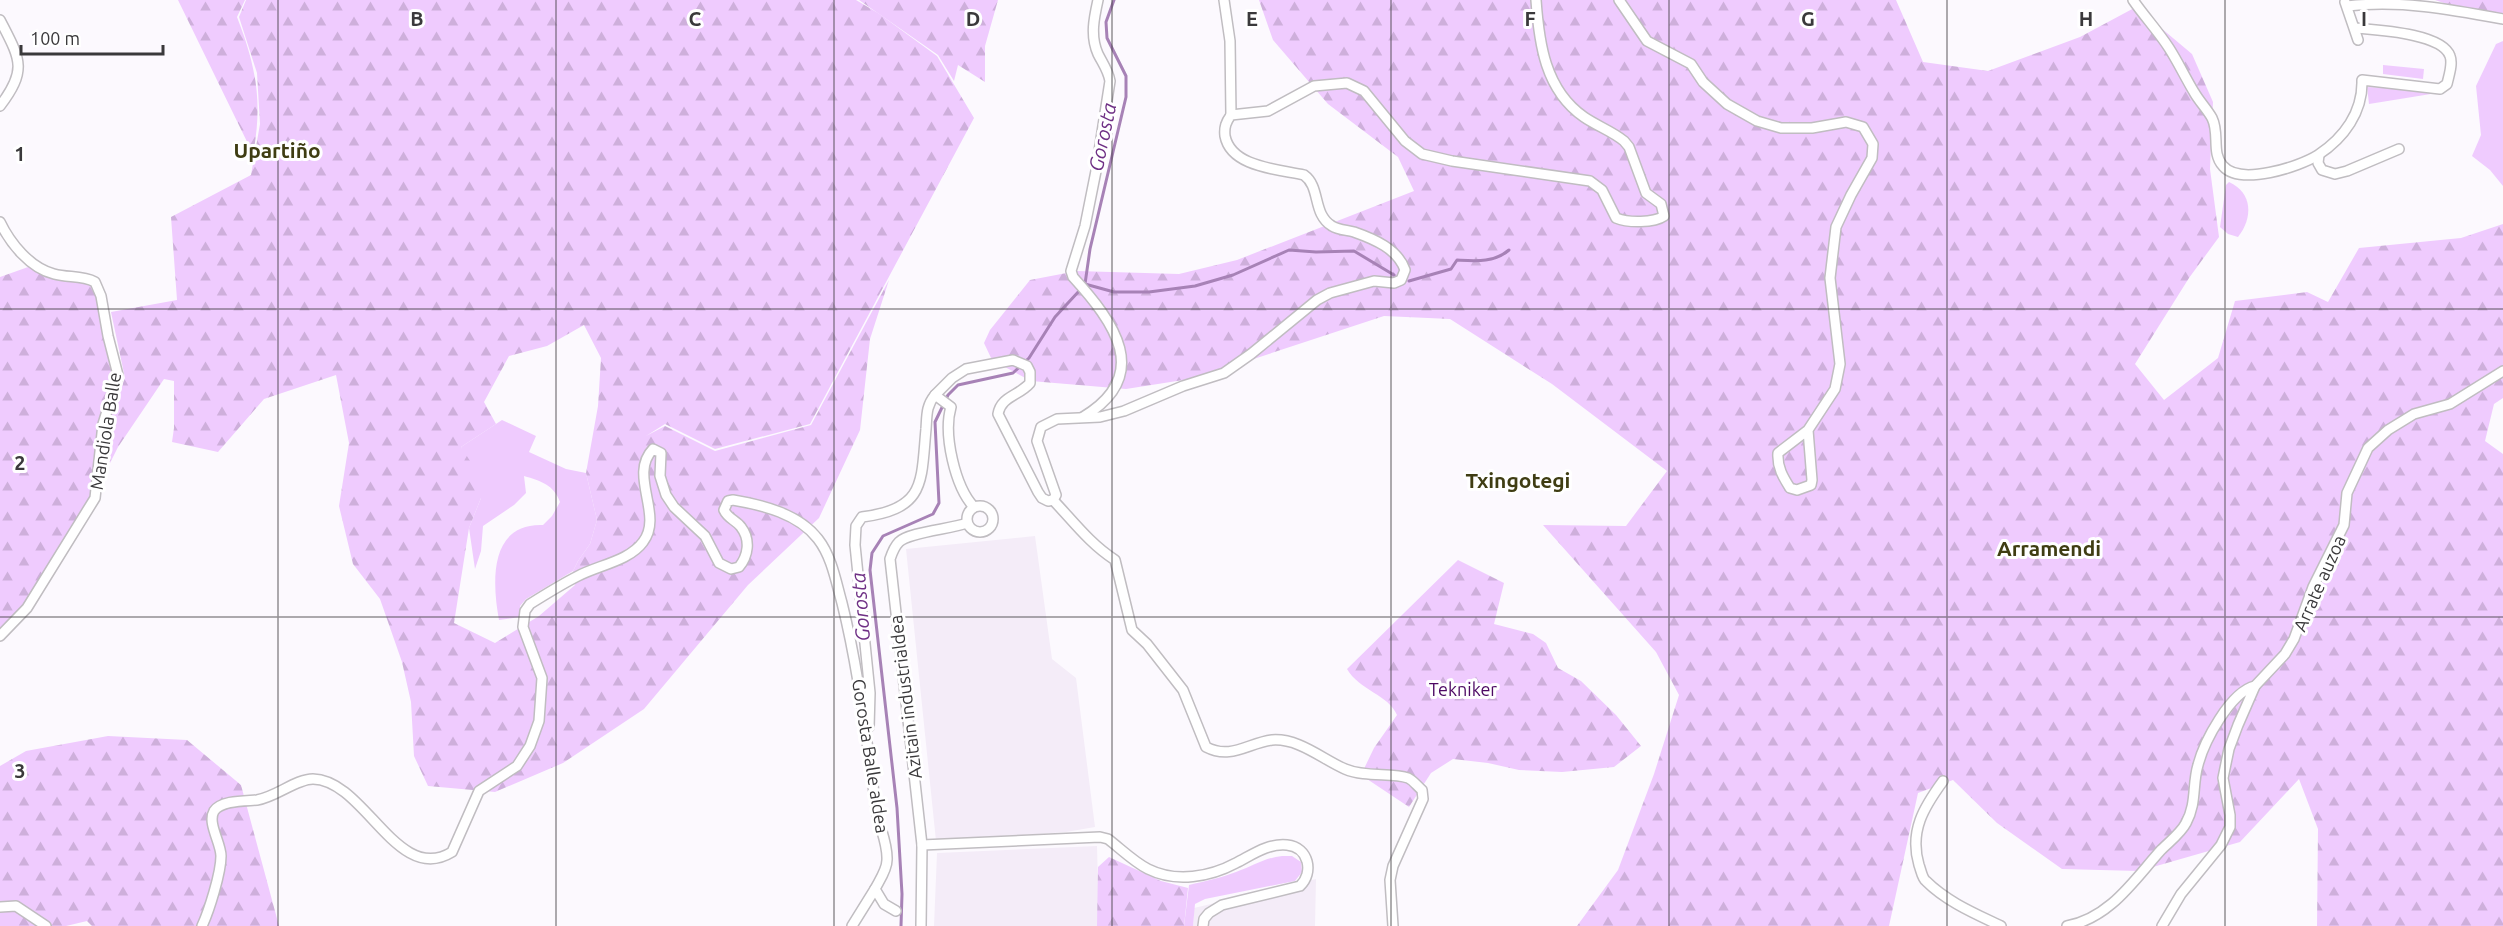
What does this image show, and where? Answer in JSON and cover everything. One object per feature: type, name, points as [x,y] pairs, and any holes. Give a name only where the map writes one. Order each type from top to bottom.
[{"type":"street","points":[[1081,418],[1105,399],[1112,390],[1122,373],[1123,361],[1119,345],[1102,311],[1073,277],[1071,271],[1085,226],[1110,81],[1094,40],[1094,20],[1098,0]]},
{"type":"street","points":[[1053,500],[1056,495],[1055,490],[1036,441],[1041,427],[1049,422],[1124,411],[1183,386],[1224,373],[1330,292],[1374,281],[1394,283],[1401,280],[1404,275],[1403,263],[1394,252],[1362,235],[1335,228],[1325,220],[1316,203],[1312,183],[1304,175],[1245,161],[1233,154],[1226,140],[1224,129],[1231,114],[1232,82],[1224,0]]},
{"type":"street","points":[[1231,114],[1268,111],[1314,86],[1347,83],[1364,91],[1405,141],[1422,154],[1452,161],[1590,181],[1602,190],[1616,218],[1629,222],[1660,219],[1665,216],[1664,210],[1646,193],[1624,141],[1579,113],[1554,85],[1543,56],[1536,0]]},
{"type":"street","points":[[1619,0],[1647,41],[1691,64],[1703,82],[1727,104],[1756,121],[1780,128],[1812,128],[1846,122],[1863,127],[1873,144],[1872,158],[1836,227],[1830,278],[1840,364],[1835,389],[1808,430],[1778,453],[1782,475],[1790,488],[1804,488],[1811,485],[1808,430]]},
{"type":"street","points":[[2133,0],[2169,48],[2193,91],[2210,115],[2217,132],[2218,157],[2224,167],[2235,174],[2256,176],[2318,159],[2355,116],[2362,93],[2362,80],[2440,89],[2447,84],[2450,54],[2442,46],[2426,39],[2390,31],[2355,28]]},
{"type":"street","points":[[2358,40],[2346,3],[2400,0],[2503,20]]},
{"type":"street","points":[[0,20],[18,57],[20,67],[17,78],[0,106]]},
{"type":"street","points":[[2318,159],[2322,170],[2335,174],[2399,149]]},
{"type":"street","name":"Mandiola Balle","points":[[0,222],[12,241],[33,264],[54,274],[82,277],[95,282],[101,296],[118,375],[103,424],[95,498],[27,608],[0,636]]},
{"type":"street","points":[[941,399],[952,378],[966,369],[1023,364],[1030,372],[1030,383],[1021,392],[1003,401],[999,406],[998,414],[1042,498],[1048,501],[1053,500]]},
{"type":"street","name":"Arrate auzoa","points":[[2162,926],[2181,894],[2221,845],[2230,827],[2223,778],[2225,764],[2238,725],[2255,686],[2285,654],[2294,639],[2313,587],[2344,525],[2347,493],[2368,448],[2388,429],[2414,414],[2450,404],[2503,371]]},
{"type":"street","points":[[868,735],[871,719],[870,693],[855,561],[856,526],[862,517],[879,515],[898,508],[919,485],[926,458],[923,445],[925,415],[930,401],[941,399],[951,407],[948,419],[949,442],[965,497],[974,507],[987,508],[991,513],[993,522],[983,532],[974,531],[967,523],[968,514],[974,507]]},
{"type":"street","name":"Gorosta Balle aldea","points":[[202,926],[210,908],[221,856],[213,819],[214,811],[221,805],[269,798],[313,779],[353,797],[373,822],[405,850],[422,858],[434,859],[452,852],[479,791],[517,766],[530,746],[539,721],[542,678],[523,627],[525,611],[531,604],[550,592],[579,575],[629,554],[644,541],[651,525],[644,474],[648,454],[653,449],[661,453],[660,476],[666,495],[674,507],[705,536],[719,563],[731,569],[739,567],[747,553],[747,543],[742,528],[726,515],[724,510],[728,501],[733,500],[782,513],[804,524],[819,540],[833,568],[849,632],[868,735],[876,808],[887,848],[888,863],[875,890],[852,926]]},
{"type":"street","points":[[1053,500],[1075,525],[1085,532],[1096,547],[1115,560],[1132,630],[1148,644],[1183,690],[1206,747],[1229,753],[1272,740],[1288,742],[1305,748],[1346,770],[1372,776],[1408,778],[1422,790],[1424,800],[1393,866],[1390,893],[1393,926]]},
{"type":"street","name":"Azitain industrialdea","points":[[921,926],[922,844],[890,560],[898,543],[904,538],[967,523]]},
{"type":"street","name":"Arrate auzoa","points":[[2067,926],[2078,924],[2112,905],[2186,825],[2195,799],[2197,766],[2212,731],[2231,703],[2247,688],[2255,686]]},
{"type":"street","points":[[1943,781],[1930,799],[1916,829],[1917,857],[1924,880],[1970,911],[2001,926]]},
{"type":"street","points":[[922,844],[1100,837],[1108,839],[1146,868],[1167,875],[1190,877],[1221,871],[1272,846],[1288,845],[1295,847],[1305,855],[1307,874],[1300,886],[1222,904],[1203,919],[1203,926]]},
{"type":"street","points":[[875,890],[884,904],[896,911]]},
{"type":"street","points":[[0,907],[16,906],[46,926]]},
{"type":"shaded area","points":[[1035,536],[1052,659],[1076,678],[1095,827],[1066,832],[936,841],[906,549]]},
{"type":"shaded area","points":[[1097,846],[1099,926],[934,926],[937,853]]},
{"type":"shaded area","points":[[1316,879],[1315,926],[1193,926],[1194,908]]},
{"type":"green space","points":[[178,0],[245,0],[237,17],[249,52],[256,84],[257,118],[253,154]]},
{"type":"green space","points":[[246,0],[856,0],[878,13],[937,56],[974,118],[810,424],[715,449],[665,424],[646,436],[665,426],[715,451],[811,425],[889,280],[870,339],[860,430],[819,518],[748,585],[644,709],[563,763],[495,792],[428,786],[414,756],[411,702],[402,662],[380,599],[353,564],[339,506],[349,443],[336,375],[264,399],[218,452],[172,442],[174,381],[164,379],[118,447],[100,483],[107,424],[125,378],[111,312],[177,300],[171,217],[251,175],[260,124],[257,73],[239,17]],"holes":[[[584,325],[601,358],[598,406],[586,473],[597,520],[590,544],[573,571],[575,585],[539,616],[495,643],[454,623],[469,528],[481,498],[483,481],[461,447],[496,424],[484,402],[509,356],[547,346]]]},
{"type":"green space","points":[[859,0],[998,0],[985,46],[985,82],[958,65],[954,81],[938,55]]},
{"type":"green space","points":[[1259,0],[1896,0],[1923,62],[1988,71],[2080,37],[2136,7],[2192,54],[2213,102],[2210,169],[2219,237],[2189,278],[2135,364],[2164,400],[2218,358],[2235,301],[2307,292],[2328,302],[2359,248],[2461,238],[2503,224],[2503,398],[2494,404],[2485,441],[2503,454],[2503,926],[2317,926],[2318,829],[2299,779],[2240,842],[2139,871],[2062,869],[1997,823],[1953,780],[1918,793],[1889,926],[1577,926],[1618,870],[1654,774],[1679,695],[1656,652],[1543,525],[1626,526],[1667,471],[1552,384],[1450,319],[1384,316],[1196,378],[1126,389],[1031,381],[992,360],[984,343],[990,330],[1030,280],[1077,271],[1179,274],[1237,260],[1414,191],[1398,157],[1328,104],[1273,40]]},
{"type":"green space","points":[[2435,0],[2503,0],[2503,23]]},
{"type":"green space","points":[[2503,41],[2503,186],[2490,170],[2472,156],[2481,135],[2476,86],[2496,44]]},
{"type":"green space","points":[[2383,65],[2424,69],[2423,79],[2383,74]]},
{"type":"green space","points":[[2367,87],[2437,90],[2437,93],[2369,104]]},
{"type":"green space","points":[[2229,182],[2243,193],[2248,206],[2246,222],[2238,237],[2228,234],[2220,227],[2226,185]]},
{"type":"green space","points":[[31,266],[90,284],[97,292],[101,323],[113,364],[114,378],[97,435],[94,487],[86,505],[25,607],[0,630],[0,277]]},
{"type":"green space","points":[[502,420],[536,436],[529,452],[566,469],[586,473],[597,520],[590,544],[573,571],[526,599],[520,606],[520,617],[499,620],[495,589],[496,573],[498,558],[504,544],[512,534],[525,527],[543,525],[552,516],[560,502],[550,488],[524,476],[526,493],[514,505],[483,526],[481,551],[475,569],[469,528],[481,498],[461,447]]},
{"type":"green space","name":"Tekniker","points":[[1458,560],[1504,583],[1494,624],[1533,634],[1546,643],[1558,668],[1581,681],[1616,715],[1641,746],[1614,767],[1562,772],[1519,770],[1488,763],[1453,759],[1431,773],[1409,807],[1361,775],[1374,748],[1397,715],[1388,702],[1359,682],[1347,669]]},
{"type":"green space","points":[[108,736],[187,740],[241,785],[279,926],[92,926],[87,921],[66,926],[0,926],[0,766],[26,751]]},
{"type":"green space","points":[[1292,856],[1301,862],[1302,872],[1295,881],[1205,899],[1195,904],[1193,926],[1184,926],[1189,885],[1225,876],[1264,860]]},
{"type":"green space","points":[[1109,857],[1161,881],[1188,888],[1184,926],[1097,926],[1098,867]]},
{"type":"waterway","points":[[1114,0],[1106,22],[1107,38],[1126,76],[1126,97],[1090,249],[1085,284],[1114,292],[1149,292],[1195,286],[1233,275],[1289,250],[1354,251],[1394,275]]},
{"type":"waterway","points":[[1409,281],[1451,269],[1457,260],[1491,259],[1509,250]]},
{"type":"waterway","name":"Gorosta","points":[[901,926],[902,894],[897,808],[870,570],[872,553],[883,536],[933,514],[939,503],[935,422],[948,395],[958,385],[1013,373],[1029,358],[1055,317],[1080,290]]},
{"type":"district","name":"Upartiño","points":[[277,150]]},
{"type":"district","name":"Txingotegi","points":[[1518,480]]},
{"type":"district","name":"Arramendi","points":[[2049,548]]}]
